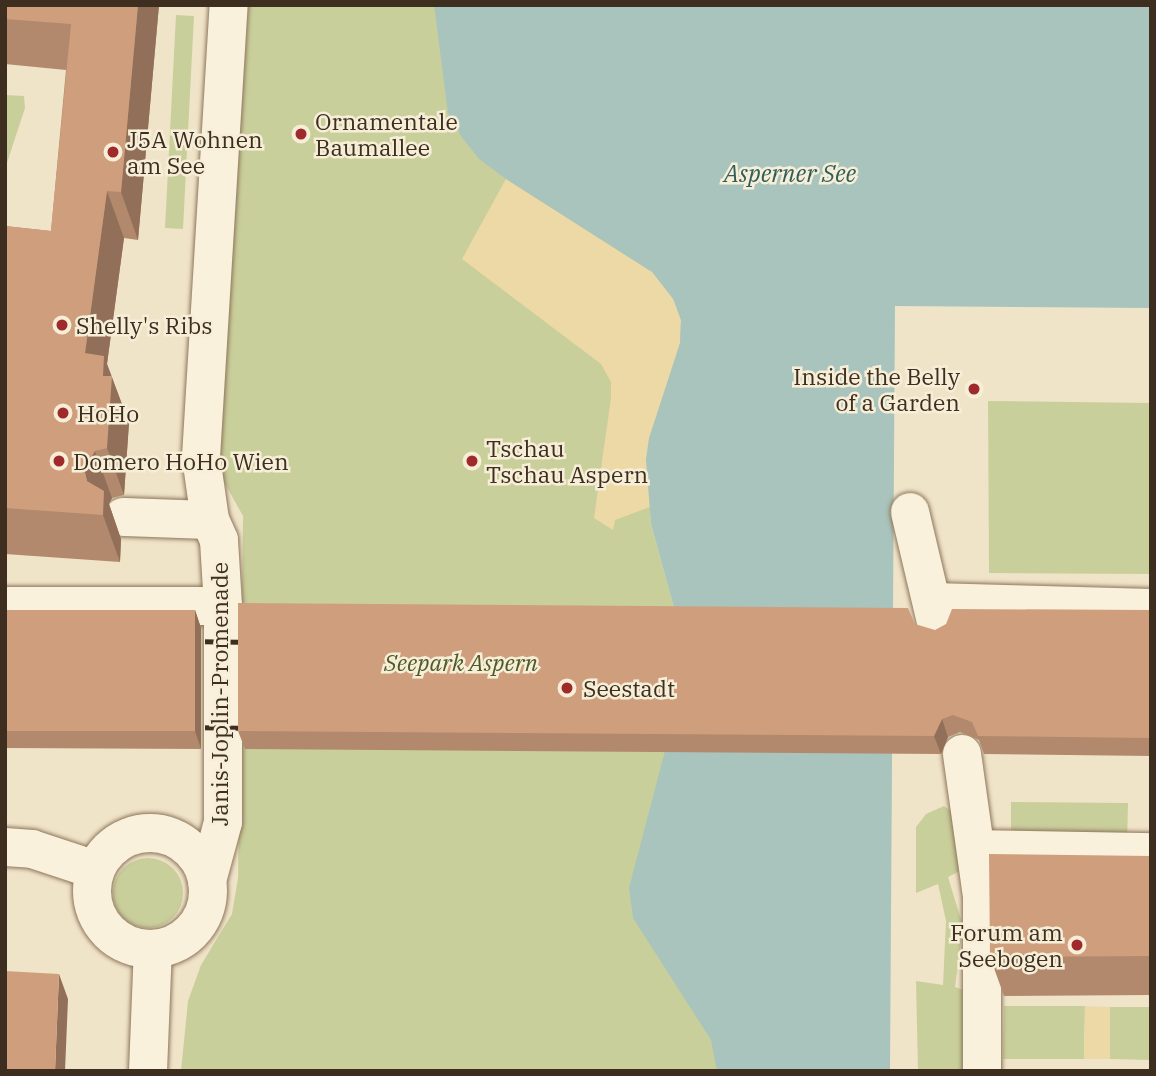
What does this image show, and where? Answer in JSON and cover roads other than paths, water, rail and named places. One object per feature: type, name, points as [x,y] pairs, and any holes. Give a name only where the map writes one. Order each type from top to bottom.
[{"type":"street","name":"Janis-Joplin-Promenade","points":[[207,881],[222,822],[223,606],[219,540],[210,520],[201,457],[229,5]]},
{"type":"street","points":[[910,512],[935,614],[1151,608]]},
{"type":"street","points":[[123,517],[210,520]]},
{"type":"street","points":[[5,606],[223,606]]},
{"type":"street","points":[[962,754],[982,896],[982,1071]]},
{"type":"street","points":[[155,833],[190,848],[207,881],[208,901],[195,927],[172,945],[153,949],[134,947],[103,925],[93,888],[96,870],[120,841],[155,833]]},
{"type":"street","points":[[5,847],[32,849],[96,870]]},
{"type":"street","points":[[976,849],[1151,852]]},
{"type":"street","points":[[148,1071],[153,949]]},
{"type":"water","name":"Asperner See","points":[[434,5],[1151,5],[1151,308],[895,306],[890,1071],[717,1071],[711,1040],[633,918],[629,888],[682,686],[681,633],[651,524],[646,459],[649,438],[680,343],[681,320],[673,299],[652,272],[479,159],[448,113]]},
{"type":"railway","points":[[181,641],[258,642]]},
{"type":"railway","points":[[181,727],[258,728]]},
{"type":"place","name":"Ornamentale Baumallee","points":[[301,134]]},
{"type":"place","name":"J5A Wohnen am See","points":[[113,152]]},
{"type":"place","name":"Shelly's Ribs","points":[[62,325]]},
{"type":"place","name":"Inside the Belly of a Garden","points":[[974,389]]},
{"type":"place","name":"HoHo","points":[[63,413]]},
{"type":"place","name":"Domero HoHo Wien","points":[[59,461]]},
{"type":"place","name":"Tschau Tschau Aspern","points":[[472,461]]},
{"type":"place","name":"Seestadt","points":[[567,688]]},
{"type":"place","name":"Forum am Seebogen","points":[[1077,945]]},
{"type":"park label","name":"Seepark Aspern","points":[[461,662]]}]
